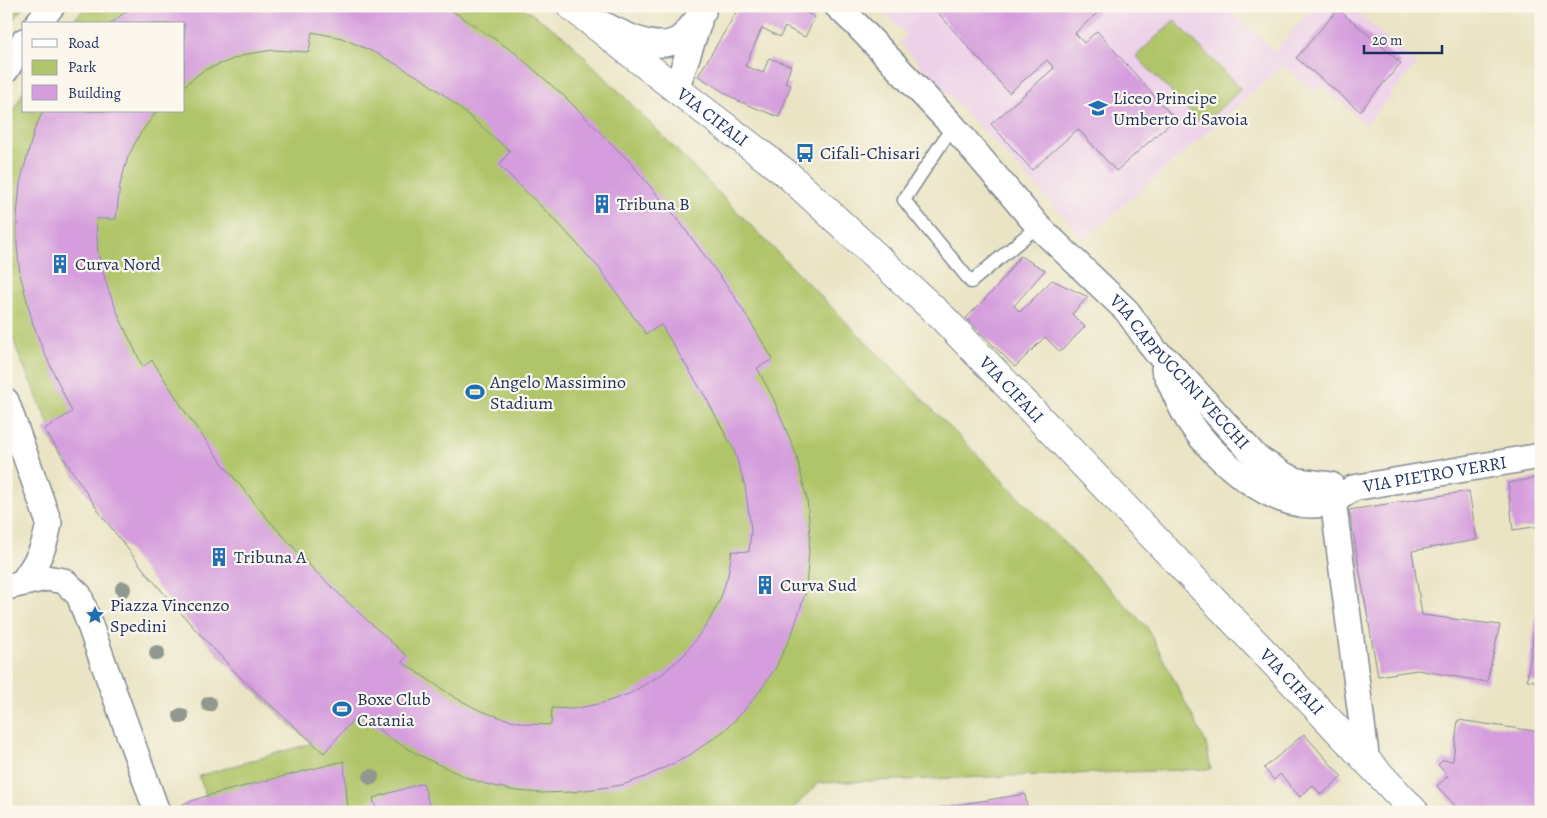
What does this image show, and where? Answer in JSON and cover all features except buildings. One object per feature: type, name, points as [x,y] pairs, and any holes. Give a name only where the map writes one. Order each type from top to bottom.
[{"type":"main road","name":"VIA CIFALI","points":[[580,12],[787,174],[943,318],[1291,680],[1415,812]]},
{"type":"street","points":[[39,22],[52,6]]},
{"type":"street","name":"VIA CAPPUCCINI VECCHI","points":[[837,6],[953,126],[1038,226],[1127,311],[1156,352],[1189,420],[1215,452],[1242,476],[1269,494],[1291,503],[1322,505],[1334,501]]},
{"type":"street","points":[[580,12],[637,39],[665,44],[683,36],[704,9]]},
{"type":"street","points":[[676,89],[704,9]]},
{"type":"street","points":[[6,70],[22,44]]},
{"type":"street","points":[[6,401],[49,523],[46,540],[39,559],[14,585]]},
{"type":"street","name":"VIA PIETRO VERRI","points":[[1334,501],[1353,488],[1541,456]]},
{"type":"street","points":[[1334,501],[1367,762]]},
{"type":"street","points":[[14,585],[46,578],[64,581],[79,595],[157,812]]},
{"type":"lane","points":[[953,126],[904,200],[971,282],[1038,226]]},
{"type":"shaded area","name":"Liceo Principe Umberto di Savoia","points":[[878,6],[1230,6],[1228,10],[1275,51],[1314,6],[1349,6],[1417,64],[1366,125],[1321,85],[1314,91],[1283,66],[1085,239],[899,42],[907,36]]},
{"type":"green space","points":[[6,6],[24,6],[6,29]]},
{"type":"green space","name":"Angelo Massimino Stadium","points":[[87,6],[521,6],[566,38],[1147,627],[1206,743],[1211,769],[818,783],[790,812],[186,812],[206,796],[199,776],[312,743],[236,672],[201,635],[134,556],[103,515],[44,429],[50,427],[20,358],[6,319],[6,132],[10,118],[22,94],[22,112],[185,112],[185,22],[71,22]]},
{"type":"green space","points":[[1174,20],[1241,89],[1203,125],[1136,56]]},
{"type":"place","name":"Liceo Principe Umberto di Savoia","points":[[1098,108]]},
{"type":"place","name":"Cifali-Chisari","points":[[805,153]]},
{"type":"place","name":"Tribuna B","points":[[602,204]]},
{"type":"place","name":"Curva Nord","points":[[60,264]]},
{"type":"place","name":"Angelo Massimino Stadium","points":[[475,392]]},
{"type":"place","name":"Tribuna A","points":[[219,557]]},
{"type":"place","name":"Curva Sud","points":[[765,585]]},
{"type":"place","name":"Piazza Vincenzo Spedini","points":[[95,615]]},
{"type":"place","name":"Boxe Club Catania","points":[[342,709]]}]
